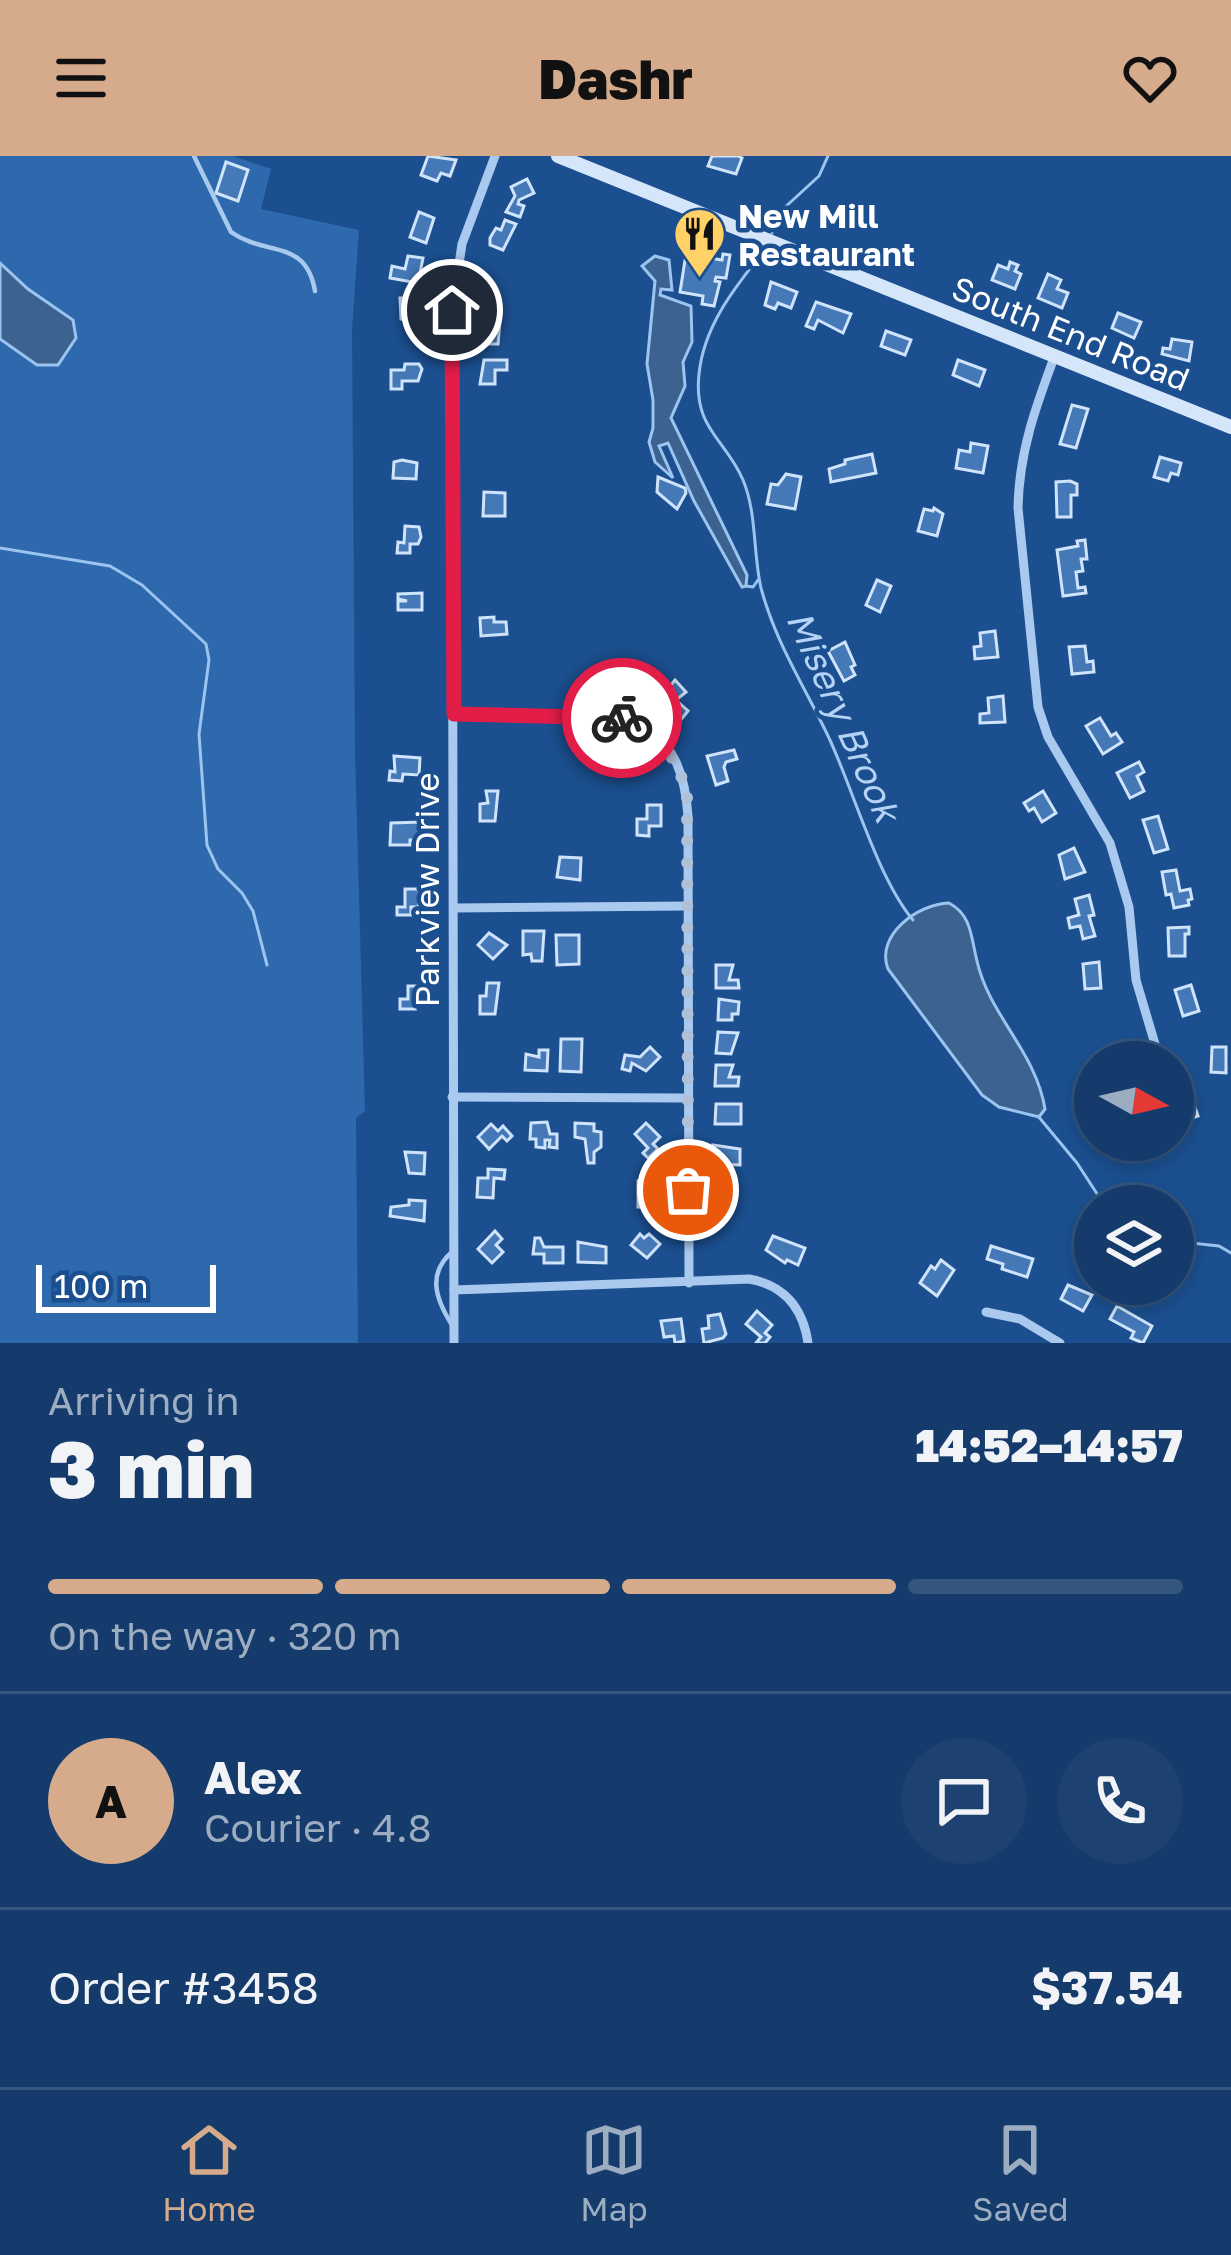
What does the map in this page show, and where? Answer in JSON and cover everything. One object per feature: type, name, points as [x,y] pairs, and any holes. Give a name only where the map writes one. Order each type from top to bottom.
[{"type":"street","name":"Parkview Drive","points":[[454,1343],[454,278],[495,156]]},
{"type":"street","name":"South End Road","points":[[558,156],[595,163],[770,241],[1231,427]]},
{"type":"street","points":[[1055,355],[1018,476],[1038,707],[1048,737],[1110,843],[1129,907],[1136,980],[1154,1041]]},
{"type":"street","points":[[454,714],[613,716],[655,737],[680,770],[687,796],[689,1282]]},
{"type":"street","points":[[454,908],[687,906]]},
{"type":"street","points":[[452,1097],[687,1098]]},
{"type":"street","points":[[454,1290],[741,1278],[774,1286],[794,1304],[808,1343]]},
{"type":"street","points":[[986,1312],[1020,1319],[1060,1343]]},
{"type":"lane","points":[[194,156],[231,232],[304,261],[312,271],[315,291]]},
{"type":"lane","points":[[453,1251],[441,1262],[435,1281],[436,1298],[454,1327]]},
{"type":"shaded area","points":[[0,156],[233,156],[271,169],[261,209],[359,230],[352,329],[355,752],[365,1111],[356,1118],[358,1343],[0,1343]]},
{"type":"shaded area","points":[[655,256],[669,260],[672,290],[661,289],[660,295],[691,306],[692,342],[683,362],[685,386],[671,418],[747,575],[746,586],[742,587],[694,501],[668,443],[659,446],[673,478],[655,462],[649,442],[653,400],[647,364],[655,281],[642,266]]},
{"type":"shaded area","points":[[0,263],[73,320],[76,338],[58,365],[37,365],[0,339]]},
{"type":"shaded area","points":[[949,903],[966,921],[983,981],[1040,1088],[1045,1109],[1039,1117],[999,1107],[982,1095],[888,969],[886,956],[893,933],[913,915]]},
{"type":"building","points":[[428,156],[456,160],[450,176],[441,173],[437,181],[421,175]]},
{"type":"building","points":[[712,156],[742,158],[736,174],[708,166]]},
{"type":"building","points":[[226,162],[248,170],[238,201],[216,193]]},
{"type":"building","points":[[527,179],[534,193],[519,200],[524,206],[520,217],[506,212],[515,196],[511,187]]},
{"type":"building","points":[[419,212],[434,218],[426,243],[410,237]]},
{"type":"building","points":[[505,220],[516,224],[503,250],[490,245],[490,238]]},
{"type":"building","name":"New Mill Restaurant","points":[[686,254],[722,260],[723,254],[730,255],[726,278],[716,277],[720,282],[714,306],[702,304],[703,296],[680,292]]},
{"type":"building","points":[[408,256],[423,258],[418,283],[390,278],[392,266],[405,269]]},
{"type":"building","points":[[1010,262],[1018,265],[1015,271],[1021,274],[1015,289],[992,280],[998,265],[1008,269]]},
{"type":"building","points":[[1048,274],[1061,280],[1057,289],[1068,293],[1062,308],[1038,298]]},
{"type":"building","points":[[771,282],[797,292],[791,308],[765,305]]},
{"type":"building","points":[[400,298],[423,298],[416,320],[401,319]]},
{"type":"building","points":[[816,302],[851,314],[843,333],[818,320],[814,329],[806,326]]},
{"type":"building","points":[[487,312],[501,312],[498,344],[484,344],[481,339],[483,327],[490,327]]},
{"type":"building","points":[[1118,313],[1141,322],[1134,338],[1112,328]]},
{"type":"building","points":[[886,331],[911,340],[905,355],[881,346]]},
{"type":"building","points":[[1172,339],[1192,342],[1189,361],[1162,354],[1163,348],[1170,349]]},
{"type":"building","points":[[484,360],[507,360],[507,370],[495,370],[495,384],[480,384]]},
{"type":"building","points":[[958,360],[985,370],[979,386],[953,375]]},
{"type":"building","points":[[405,364],[419,364],[418,381],[402,381],[402,389],[391,389],[391,370],[404,370]]},
{"type":"building","points":[[1072,405],[1088,409],[1076,448],[1060,444]]},
{"type":"building","points":[[971,443],[988,446],[983,473],[956,468],[959,450],[970,452]]},
{"type":"building","points":[[872,454],[876,473],[831,482],[829,469]]},
{"type":"building","points":[[1160,457],[1181,463],[1178,475],[1171,473],[1168,481],[1154,477]]},
{"type":"building","points":[[394,462],[417,463],[416,479],[393,478]]},
{"type":"building","points":[[786,474],[801,477],[795,509],[767,504],[771,484],[778,485]]},
{"type":"building","points":[[658,477],[685,488],[677,509],[657,492]]},
{"type":"building","points":[[1056,482],[1077,484],[1077,495],[1071,495],[1071,517],[1057,517]]},
{"type":"building","points":[[484,492],[505,493],[505,516],[483,516]]},
{"type":"building","points":[[924,509],[943,514],[937,536],[918,531]]},
{"type":"building","points":[[405,526],[419,527],[421,537],[418,544],[410,544],[410,553],[397,553],[398,542],[404,543]]},
{"type":"building","points":[[1085,540],[1087,559],[1081,559],[1083,571],[1076,572],[1078,588],[1085,587],[1086,593],[1063,596],[1057,550]]},
{"type":"building","points":[[877,580],[891,586],[880,612],[866,605]]},
{"type":"building","points":[[422,593],[422,610],[398,610],[398,601],[407,601],[398,599],[398,594]]},
{"type":"building","points":[[494,617],[494,622],[506,622],[507,634],[481,636],[480,618]]},
{"type":"building","points":[[995,631],[998,657],[975,659],[980,633]]},
{"type":"building","points":[[845,642],[855,675],[844,681],[828,651]]},
{"type":"building","points":[[1085,646],[1094,672],[1072,674],[1069,647]]},
{"type":"building","points":[[675,680],[686,692],[676,700],[688,711],[680,721],[664,708],[673,697],[666,691]]},
{"type":"building","points":[[1003,696],[1005,722],[980,723],[980,714],[989,713],[988,698]]},
{"type":"building","points":[[1100,718],[1111,736],[1116,733],[1122,742],[1103,754],[1086,726]]},
{"type":"building","points":[[734,750],[737,759],[724,767],[728,781],[716,785],[707,756]]},
{"type":"building","points":[[394,756],[420,758],[419,775],[403,774],[402,781],[389,780],[390,771],[395,772]]},
{"type":"building","points":[[1139,762],[1144,772],[1137,776],[1144,791],[1130,798],[1117,773]]},
{"type":"building","points":[[486,791],[498,791],[495,821],[480,821],[480,804],[488,803]]},
{"type":"building","points":[[1043,791],[1056,813],[1042,822],[1034,808],[1029,811],[1024,803]]},
{"type":"building","points":[[647,805],[661,805],[661,826],[649,826],[649,836],[637,835],[637,819],[647,819]]},
{"type":"building","points":[[1158,816],[1168,849],[1154,853],[1143,820]]},
{"type":"building","points":[[422,822],[421,840],[390,845],[391,823]]},
{"type":"building","points":[[1074,848],[1085,872],[1065,879],[1059,855]]},
{"type":"building","points":[[560,857],[581,858],[580,880],[557,877]]},
{"type":"building","points":[[1176,870],[1180,891],[1190,889],[1192,899],[1189,905],[1174,908],[1162,872]]},
{"type":"building","points":[[405,889],[418,889],[421,898],[418,907],[411,907],[411,915],[397,915],[397,907],[405,907]]},
{"type":"building","points":[[1089,895],[1095,936],[1083,939],[1080,926],[1070,928],[1068,918],[1079,915],[1075,899]]},
{"type":"building","points":[[1189,927],[1185,956],[1169,956],[1168,928]]},
{"type":"building","points":[[523,931],[544,931],[542,961],[523,955]]},
{"type":"building","points":[[489,933],[507,945],[493,959],[478,945]]},
{"type":"building","points":[[556,935],[579,935],[579,964],[557,965]]},
{"type":"building","points":[[1099,962],[1101,988],[1085,989],[1083,964]]},
{"type":"building","points":[[716,965],[733,965],[729,980],[738,980],[739,988],[716,988]]},
{"type":"building","points":[[487,983],[499,983],[495,1014],[480,1014],[480,996],[486,996]]},
{"type":"building","points":[[1191,985],[1199,1011],[1183,1016],[1175,990]]},
{"type":"building","points":[[408,986],[423,986],[426,998],[423,1004],[414,1004],[415,1009],[400,1009],[400,999],[408,999]]},
{"type":"building","points":[[719,999],[739,1002],[732,1020],[718,1020]]},
{"type":"building","points":[[718,1032],[738,1033],[731,1054],[716,1053]]},
{"type":"building","points":[[561,1039],[582,1039],[581,1072],[560,1071]]},
{"type":"building","points":[[650,1047],[660,1057],[646,1071],[632,1063],[630,1071],[622,1069],[625,1055],[640,1057]]},
{"type":"building","points":[[1212,1047],[1226,1047],[1226,1073],[1211,1072]]},
{"type":"building","points":[[539,1050],[548,1050],[547,1071],[525,1070],[526,1054],[539,1057]]},
{"type":"building","points":[[716,1065],[733,1065],[729,1077],[739,1077],[738,1086],[715,1086]]},
{"type":"building","points":[[716,1104],[741,1104],[741,1124],[715,1124]]},
{"type":"building","points":[[547,1122],[550,1134],[557,1134],[557,1148],[549,1147],[550,1140],[545,1140],[545,1148],[536,1147],[536,1139],[530,1139],[531,1123]]},
{"type":"building","points":[[575,1123],[594,1124],[594,1131],[601,1132],[594,1163],[588,1163],[585,1139],[575,1137]]},
{"type":"building","points":[[646,1123],[660,1137],[653,1144],[658,1149],[648,1158],[643,1153],[648,1148],[635,1134]]},
{"type":"building","points":[[491,1124],[498,1131],[503,1126],[512,1136],[507,1141],[502,1136],[489,1149],[478,1137]]},
{"type":"building","points":[[713,1145],[740,1149],[740,1165],[713,1164]]},
{"type":"building","points":[[405,1152],[425,1153],[424,1174],[409,1173]]},
{"type":"building","points":[[488,1169],[505,1170],[504,1179],[494,1178],[493,1198],[477,1197],[478,1178],[488,1178]]},
{"type":"building","points":[[638,1181],[661,1188],[660,1208],[638,1207]]},
{"type":"building","points":[[409,1200],[425,1201],[424,1221],[390,1216],[391,1207],[409,1205]]},
{"type":"building","points":[[495,1231],[502,1239],[496,1245],[503,1252],[492,1263],[478,1249]]},
{"type":"building","points":[[640,1234],[644,1238],[649,1234],[660,1244],[647,1258],[631,1245]]},
{"type":"building","points":[[773,1236],[805,1248],[798,1265],[785,1263],[766,1250]]},
{"type":"building","points":[[535,1238],[544,1247],[563,1247],[563,1263],[544,1263],[544,1254],[533,1254]]},
{"type":"building","points":[[578,1242],[606,1247],[606,1263],[578,1262]]},
{"type":"building","points":[[991,1246],[1033,1259],[1027,1277],[987,1259]]},
{"type":"building","points":[[941,1260],[954,1270],[937,1296],[920,1283]]},
{"type":"building","points":[[1068,1285],[1074,1288],[1074,1305],[1086,1305],[1083,1311],[1061,1299]]},
{"type":"building","points":[[1117,1306],[1152,1326],[1143,1343],[1131,1338],[1134,1332],[1110,1319]]},
{"type":"building","points":[[757,1311],[772,1325],[765,1333],[770,1337],[765,1343],[756,1343],[761,1337],[746,1324]]},
{"type":"building","points":[[720,1314],[726,1334],[704,1343],[702,1329],[709,1328],[708,1316]]},
{"type":"building","points":[[681,1319],[684,1341],[675,1343],[674,1336],[664,1337],[661,1321]]},
{"type":"waterway","name":"Misery Brook","points":[[772,233],[782,210],[819,176],[828,156]]},
{"type":"waterway","name":"Misery Brook","points":[[766,248],[724,306],[708,338],[699,374],[701,408],[743,480],[761,588],[775,628],[829,738],[888,881],[913,920]]},
{"type":"waterway","points":[[0,548],[110,566],[142,585],[206,644],[209,660],[199,734],[207,845],[218,869],[253,911],[267,965]]},
{"type":"waterway","points":[[746,586],[753,587],[758,580]]},
{"type":"waterway","name":"Misery Brook","points":[[1038,1116],[1091,1185]]},
{"type":"waterway","name":"Misery Brook","points":[[1194,1243],[1219,1246],[1231,1253]]},
{"type":"way so far","points":[[622,718],[644,728],[673,758],[687,796],[688,1190]]},
{"type":"place","name":"New Mill Restaurant","points":[[699,280]]},
{"type":"route","points":[[452,310],[454,714],[622,718]]}]
